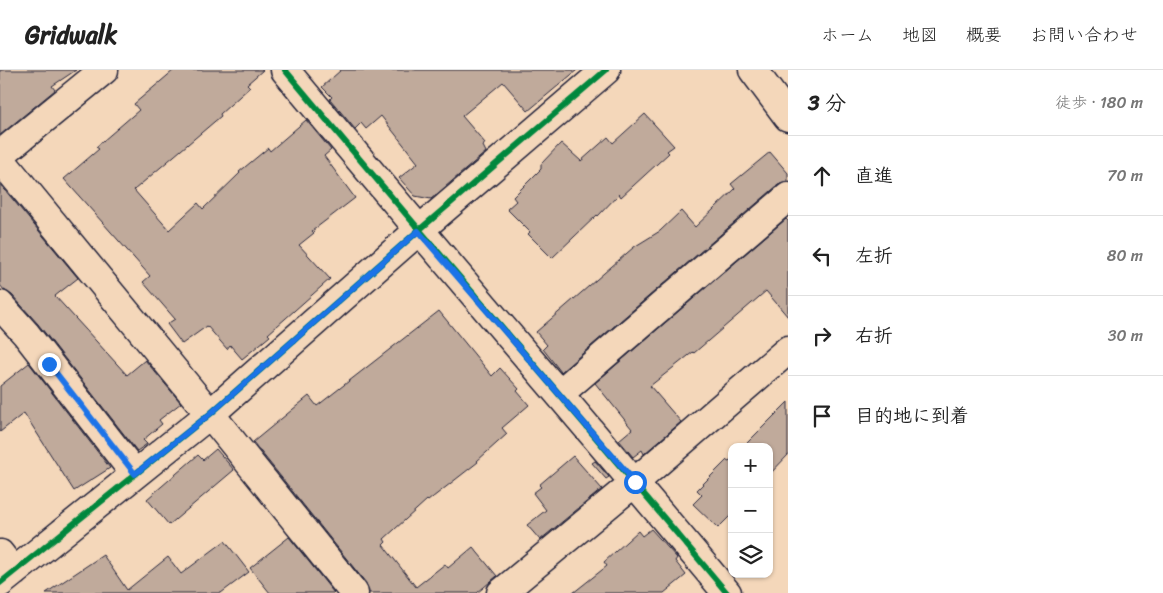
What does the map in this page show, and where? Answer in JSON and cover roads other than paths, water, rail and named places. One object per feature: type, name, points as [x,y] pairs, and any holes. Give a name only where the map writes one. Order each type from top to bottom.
[{"type":"street","points":[[0,155],[104,70]]},
{"type":"street","points":[[285,70],[418,231],[635,482],[728,593]]},
{"type":"street","points":[[5,569],[135,474],[210,414],[418,231],[606,70]]},
{"type":"street","points":[[753,70],[788,117]]},
{"type":"street","points":[[0,159],[210,414],[354,593]]},
{"type":"street","points":[[559,394],[788,197]]},
{"type":"street","points":[[0,305],[26,334],[135,474]]},
{"type":"street","points":[[500,593],[635,482],[788,350]]}]
